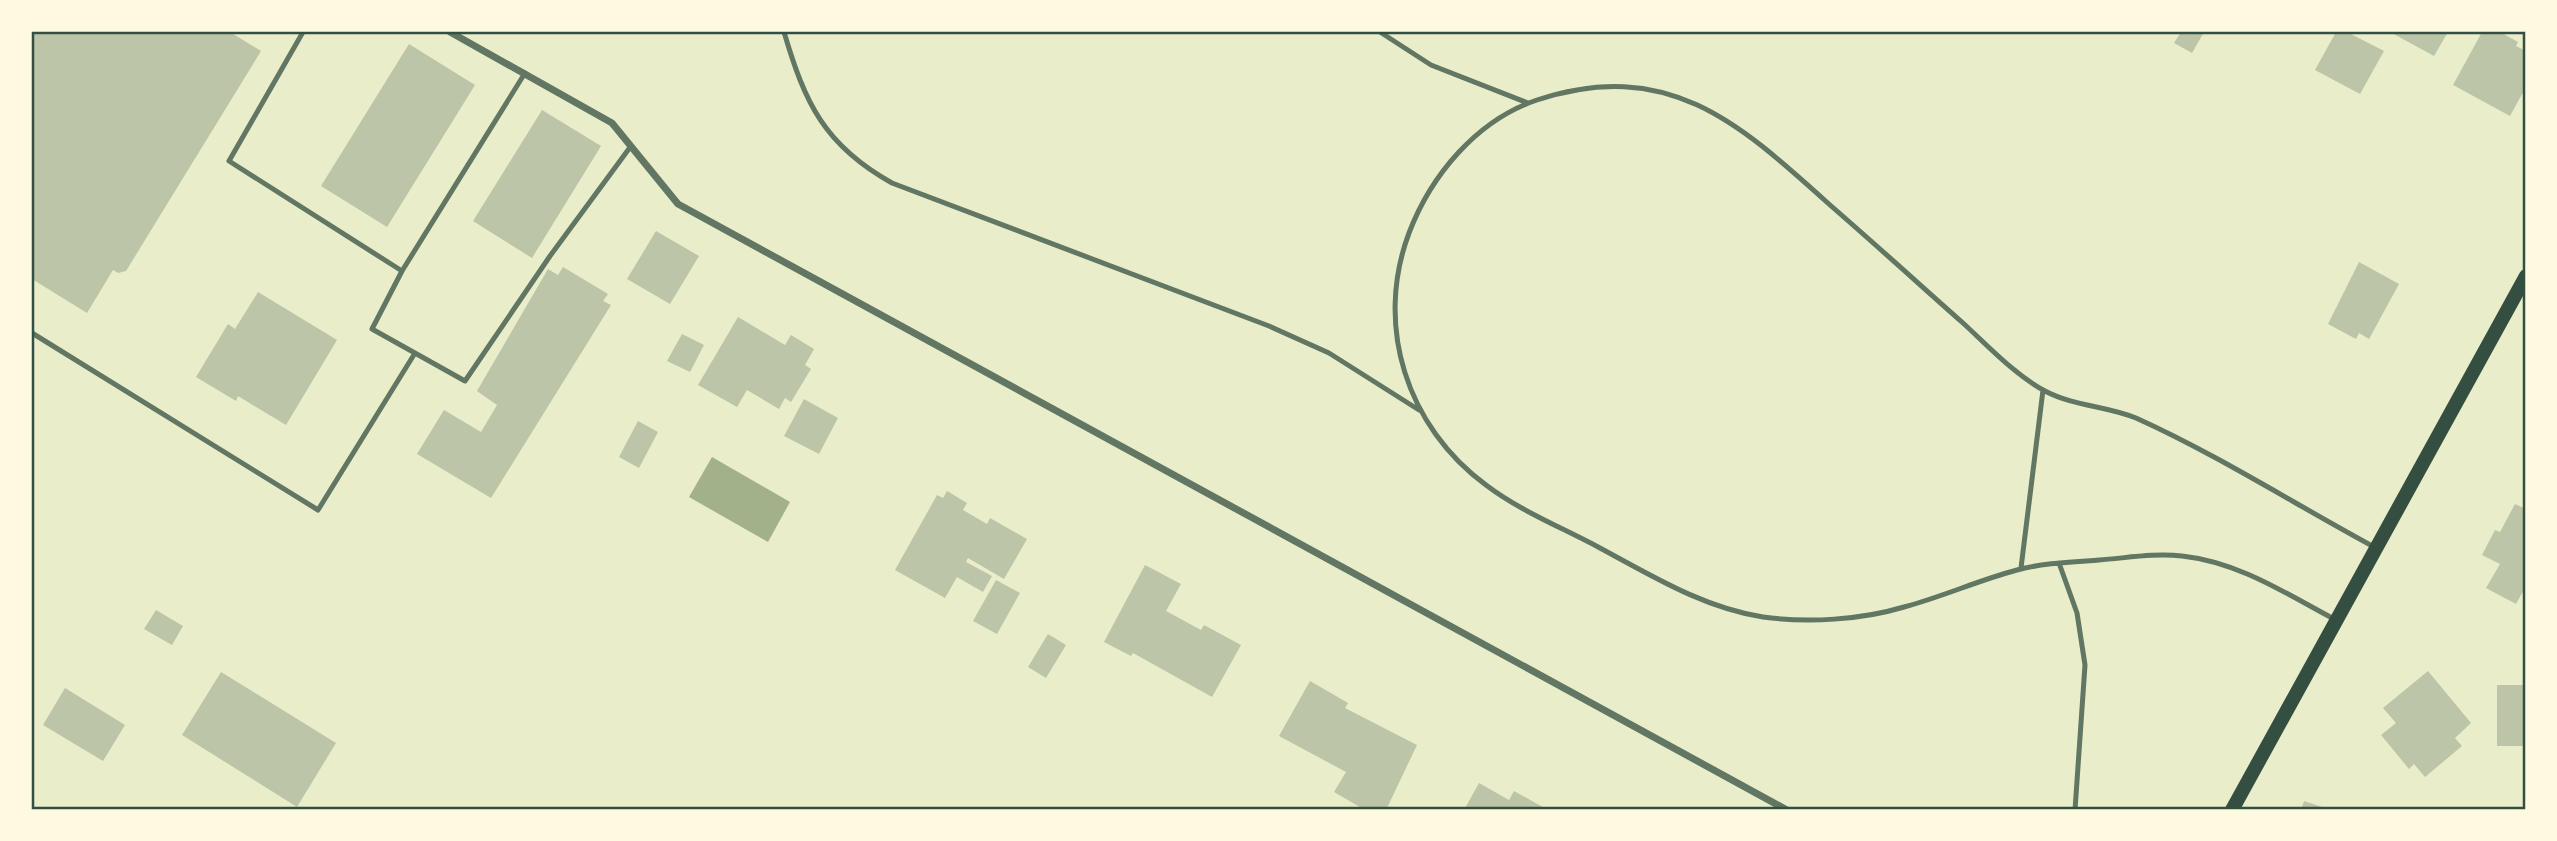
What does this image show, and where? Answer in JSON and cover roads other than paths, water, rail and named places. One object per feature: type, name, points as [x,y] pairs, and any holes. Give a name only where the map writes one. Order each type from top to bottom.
[{"type":"main road","points":[[2232,810],[2525,276]]},
{"type":"street","points":[[450,32],[611,123],[678,204],[1787,810]]},
{"type":"lane","points":[[303,32],[229,161],[402,271]]},
{"type":"lane","points":[[784,32],[797,76],[819,123],[851,157],[870,171],[892,183],[1269,326],[1329,353],[1419,410]]},
{"type":"lane","points":[[1380,32],[1441,69],[1528,103]]},
{"type":"lane","points":[[525,73],[402,271],[372,328],[465,381],[550,256],[631,146]]},
{"type":"lane","points":[[2336,621],[2247,573],[2202,559],[2155,555],[2021,568],[1900,609],[1851,617],[1796,619],[1738,612],[1678,589],[1495,492],[1446,449],[1419,410],[1402,366],[1397,338],[1398,279],[1405,242],[1431,186],[1447,165],[1495,122],[1528,103],[1583,89],[1642,89],[1694,102],[1719,114],[1768,149],[1996,352],[2043,390],[2133,417],[2376,548]]},
{"type":"lane","points":[[32,333],[318,510],[415,353]]},
{"type":"lane","points":[[2021,568],[2043,390]]},
{"type":"lane","points":[[2059,563],[2077,614],[2085,666],[2075,810]]}]
